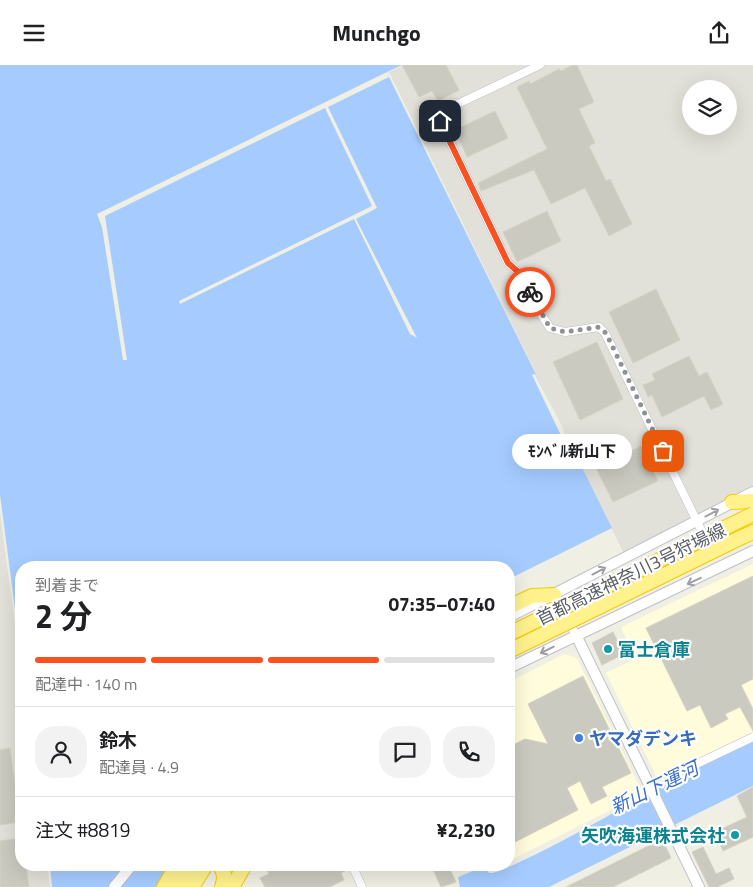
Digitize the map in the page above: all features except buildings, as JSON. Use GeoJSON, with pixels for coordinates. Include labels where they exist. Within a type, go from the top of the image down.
{"type":"FeatureCollection","features":[{"type":"Feature","properties":{"kind":"highway"},"geometry":{"type":"LineString","coordinates":[[732,502],[753,501]]}},
{"type":"Feature","properties":{"kind":"highway","name":"首都高速神奈川3号狩場線"},"geometry":{"type":"LineString","coordinates":[[515,631],[753,514]]}},
{"type":"Feature","properties":{"kind":"highway","name":"首都高速神奈川3号狩場線"},"geometry":{"type":"LineString","coordinates":[[515,648],[749,534]]}},
{"type":"Feature","properties":{"kind":"highway"},"geometry":{"type":"LineString","coordinates":[[515,604],[532,596],[554,595]]}},
{"type":"Feature","properties":{"kind":"highway"},"geometry":{"type":"LineString","coordinates":[[164,887],[173,871]]}},
{"type":"Feature","properties":{"kind":"highway"},"geometry":{"type":"LineString","coordinates":[[178,887],[187,871]]}},
{"type":"Feature","properties":{"kind":"highway"},"geometry":{"type":"LineString","coordinates":[[192,887],[202,871]]}},
{"type":"Feature","properties":{"kind":"highway"},"geometry":{"type":"LineString","coordinates":[[224,871],[226,887]]}},
{"type":"Feature","properties":{"kind":"highway"},"geometry":{"type":"LineString","coordinates":[[226,887],[240,871]]}},
{"type":"Feature","properties":{"kind":"street"},"geometry":{"type":"LineString","coordinates":[[540,65],[443,111],[440,121],[508,263],[524,277],[537,308],[550,328],[565,332],[599,327],[606,333],[720,568]]}},
{"type":"Feature","properties":{"kind":"street"},"geometry":{"type":"LineString","coordinates":[[515,614],[753,492]]}},
{"type":"Feature","properties":{"kind":"street"},"geometry":{"type":"LineString","coordinates":[[515,665],[753,551]]}},
{"type":"Feature","properties":{"kind":"street"},"geometry":{"type":"LineString","coordinates":[[554,595],[576,635],[699,887]]}},
{"type":"Feature","properties":{"kind":"street"},"geometry":{"type":"LineString","coordinates":[[684,770],[753,737]]}},
{"type":"Feature","properties":{"kind":"street"},"geometry":{"type":"LineString","coordinates":[[114,887],[127,871]]}},
{"type":"Feature","properties":{"kind":"street"},"geometry":{"type":"LineString","coordinates":[[168,887],[182,871]]}},
{"type":"Feature","properties":{"kind":"street"},"geometry":{"type":"LineString","coordinates":[[355,871],[362,887]]}},
{"type":"Feature","properties":{"kind":"shaded area"},"geometry":{"type":"Polygon","coordinates":[[[404,65],[753,65],[753,492],[626,558],[389,72],[404,65]]]}},
{"type":"Feature","properties":{"kind":"shaded area"},"geometry":{"type":"Polygon","coordinates":[[[0,512],[15,625],[15,871],[48,871],[50,887],[0,887],[0,512]]]}},
{"type":"Feature","properties":{"kind":"shaded area"},"geometry":{"type":"Polygon","coordinates":[[[753,564],[753,733],[658,780],[606,673],[635,659],[621,627],[753,564]]]}},
{"type":"Feature","properties":{"kind":"shaded area"},"geometry":{"type":"Polygon","coordinates":[[[564,654],[577,658],[643,794],[515,858],[515,679],[564,654]]]}},
{"type":"Feature","properties":{"kind":"water"},"geometry":{"type":"Polygon","coordinates":[[[0,65],[402,65],[387,72],[389,77],[612,528],[515,576],[515,561],[15,561],[15,609],[0,495],[0,65]]]}},
{"type":"Feature","properties":{"kind":"water"},"geometry":{"type":"Polygon","coordinates":[[[753,740],[753,786],[549,887],[460,887],[458,877],[473,871],[488,871],[489,873],[515,871],[515,864],[557,844],[628,804],[753,740]]]}},
{"type":"Feature","properties":{"kind":"water"},"geometry":{"type":"Polygon","coordinates":[[[51,871],[188,871],[190,887],[52,887],[51,871]]]}},
{"type":"Feature","properties":{"kind":"pier"},"geometry":{"type":"Polygon","coordinates":[[[387,72],[389,77],[328,107],[377,208],[356,219],[417,338],[410,334],[354,219],[180,304],[179,301],[372,206],[325,108],[105,216],[127,360],[123,360],[102,227],[97,214],[387,72]]]}},
{"type":"Feature","properties":{"kind":"pier"},"geometry":{"type":"Polygon","coordinates":[[[535,374],[562,426],[571,449],[568,450],[532,375],[535,374]]]}},
{"type":"Feature","properties":{"kind":"way so far"},"geometry":{"type":"LineString","coordinates":[[530,292],[537,308],[550,328],[557,331],[572,332],[599,327],[606,333],[663,451]]}},
{"type":"Feature","properties":{"kind":"place","name":"ﾓﾝﾍﾞﾙ新山下"},"geometry":{"type":"Point","coordinates":[663,451]}},
{"type":"Feature","properties":{"kind":"place","name":"富士倉庫"},"geometry":{"type":"Point","coordinates":[608,649]}},
{"type":"Feature","properties":{"kind":"place","name":"ヤマダデンキ"},"geometry":{"type":"Point","coordinates":[579,738]}},
{"type":"Feature","properties":{"kind":"place","name":"矢吹海運株式会社"},"geometry":{"type":"Point","coordinates":[735,835]}},
{"type":"Feature","properties":{"kind":"route"},"geometry":{"type":"LineString","coordinates":[[440,121],[508,263],[524,277],[530,292]]}},
{"type":"Feature","properties":{"kind":"water label","name":"新山下運河"},"geometry":{"type":"Point","coordinates":[654,787]}}]}
